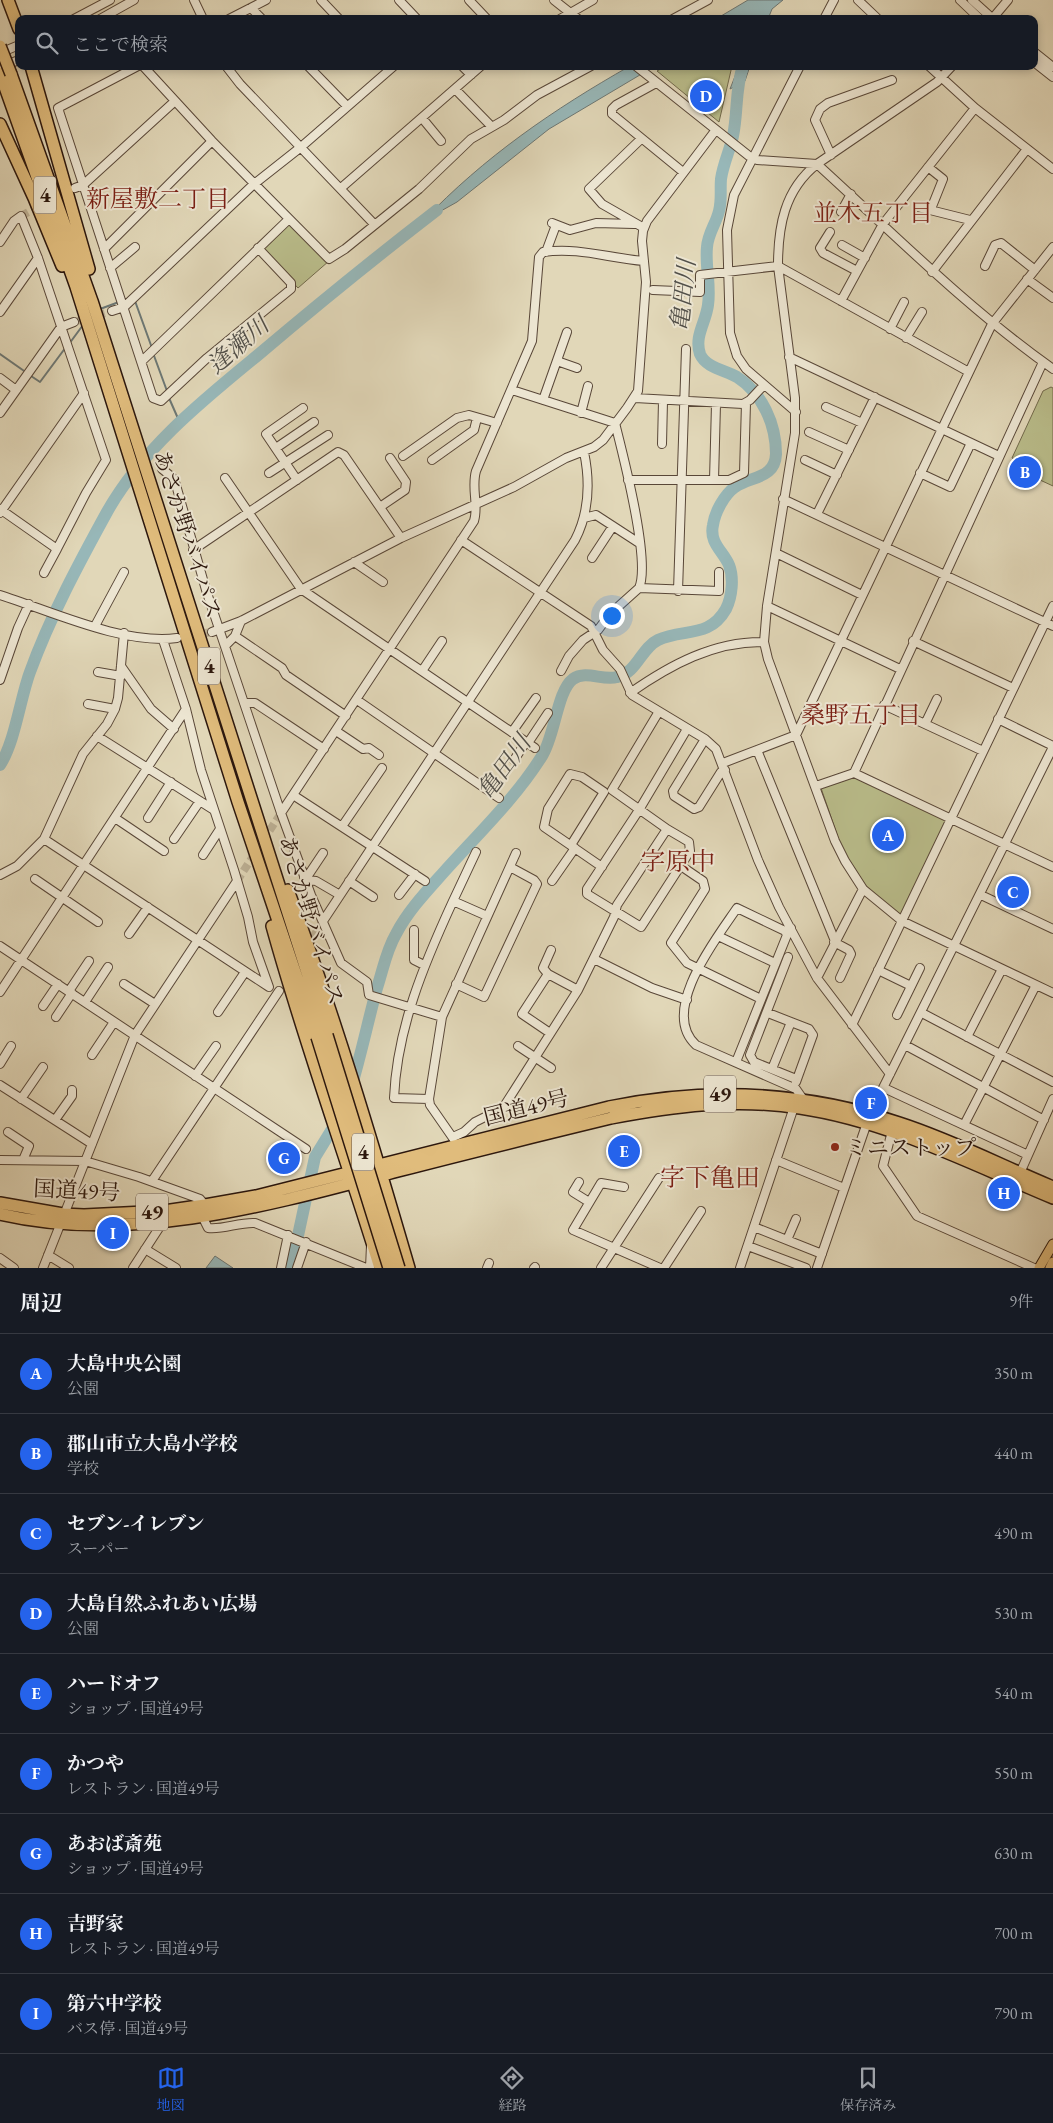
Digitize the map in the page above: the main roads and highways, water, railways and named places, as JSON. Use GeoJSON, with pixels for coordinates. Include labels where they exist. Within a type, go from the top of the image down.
{"type":"FeatureCollection","features":[{"type":"Feature","properties":{"kind":"highway"},"geometry":{"type":"LineString","coordinates":[[8,0],[15,18]]}},
{"type":"Feature","properties":{"kind":"highway","name":"あさか野バイパス"},"geometry":{"type":"LineString","coordinates":[[0,46],[3,73],[143,494],[238,802],[322,1036],[399,1268]]}},
{"type":"Feature","properties":{"kind":"highway"},"geometry":{"type":"LineString","coordinates":[[32,70],[91,277],[92,300]]}},
{"type":"Feature","properties":{"kind":"highway","name":"あさか野バイパス"},"geometry":{"type":"LineString","coordinates":[[3,73],[92,300],[268,848],[389,1268]]}},
{"type":"Feature","properties":{"kind":"highway"},"geometry":{"type":"LineString","coordinates":[[0,124],[34,198],[72,291],[84,313]]}},
{"type":"Feature","properties":{"kind":"highway"},"geometry":{"type":"LineString","coordinates":[[238,802],[288,986],[380,1268]]}},
{"type":"Feature","properties":{"kind":"highway"},"geometry":{"type":"LineString","coordinates":[[268,848],[281,872],[307,942],[381,1170],[409,1268]]}},
{"type":"Feature","properties":{"kind":"highway","name":"国道49号"},"geometry":{"type":"LineString","coordinates":[[381,1170],[455,1142],[637,1102],[715,1094],[803,1099],[868,1119],[920,1131],[1053,1187]]}},
{"type":"Feature","properties":{"kind":"highway","name":"国道49号"},"geometry":{"type":"LineString","coordinates":[[0,1214],[61,1219],[159,1222],[203,1210],[319,1186],[381,1170],[656,1109],[717,1104],[794,1108],[868,1119],[892,1131],[1053,1198]]}},
{"type":"Feature","properties":{"kind":"highway","name":"国道49号"},"geometry":{"type":"LineString","coordinates":[[0,1203],[61,1219],[203,1210]]}},
{"type":"Feature","properties":{"kind":"main road"},"geometry":{"type":"LineString","coordinates":[[1039,1268],[1053,1244]]}},
{"type":"Feature","properties":{"kind":"main road"},"geometry":{"type":"LineString","coordinates":[[1050,1268],[1053,1262]]}},
{"type":"Feature","properties":{"kind":"water"},"geometry":{"type":"Polygon","coordinates":[[[748,0],[783,0],[772,9],[770,15],[723,15],[748,0]]]}},
{"type":"Feature","properties":{"kind":"water"},"geometry":{"type":"Polygon","coordinates":[[[623,70],[648,70],[549,129],[457,202],[423,221],[495,155],[547,117],[623,70]]]}},
{"type":"Feature","properties":{"kind":"water"},"geometry":{"type":"Polygon","coordinates":[[[737,70],[749,70],[745,81],[730,89],[737,70]]]}},
{"type":"Feature","properties":{"kind":"water"},"geometry":{"type":"Polygon","coordinates":[[[215,1256],[233,1268],[206,1268],[215,1256]]]}},
{"type":"Feature","properties":{"kind":"waterway","name":"亀田川"},"geometry":{"type":"LineString","coordinates":[[351,1088],[377,988],[387,954],[396,934],[418,902],[495,816],[531,772],[546,747],[563,693],[568,685],[573,679],[583,675],[606,678],[624,675],[652,644],[667,636],[704,629],[712,625],[728,604],[732,587],[731,576],[729,565],[713,537],[712,531],[716,515],[731,490],[741,483],[767,473],[775,462],[776,454],[770,421],[760,400],[737,377],[707,363],[700,354],[698,341],[709,298],[708,242],[720,207],[721,179],[733,136],[742,70]]}},
{"type":"Feature","properties":{"kind":"waterway","name":"逢瀬川"},"geometry":{"type":"LineString","coordinates":[[0,765],[10,745],[26,683],[56,611],[107,512],[138,467],[156,446],[195,408],[347,281],[437,210]]}},
{"type":"Feature","properties":{"kind":"waterway"},"geometry":{"type":"LineString","coordinates":[[135,301],[152,348]]}},
{"type":"Feature","properties":{"kind":"waterway"},"geometry":{"type":"LineString","coordinates":[[100,309],[119,302]]}},
{"type":"Feature","properties":{"kind":"waterway"},"geometry":{"type":"LineString","coordinates":[[69,344],[83,325]]}},
{"type":"Feature","properties":{"kind":"waterway"},"geometry":{"type":"LineString","coordinates":[[31,376],[40,382],[66,347]]}},
{"type":"Feature","properties":{"kind":"waterway"},"geometry":{"type":"LineString","coordinates":[[153,353],[167,391]]}},
{"type":"Feature","properties":{"kind":"waterway"},"geometry":{"type":"LineString","coordinates":[[0,354],[27,373]]}},
{"type":"Feature","properties":{"kind":"waterway"},"geometry":{"type":"LineString","coordinates":[[169,398],[180,423]]}},
{"type":"Feature","properties":{"kind":"waterway","name":"亀田川"},"geometry":{"type":"LineString","coordinates":[[291,1268],[315,1157],[339,1118]]}},
{"type":"Feature","properties":{"kind":"tunnel"},"geometry":{"type":"LineString","coordinates":[[21,216],[41,205]]}},
{"type":"Feature","properties":{"kind":"tunnel"},"geometry":{"type":"LineString","coordinates":[[74,322],[112,311]]}},
{"type":"Feature","properties":{"kind":"tunnel"},"geometry":{"type":"LineString","coordinates":[[182,637],[212,632]]}},
{"type":"Feature","properties":{"kind":"tunnel"},"geometry":{"type":"LineString","coordinates":[[237,881],[281,813]]}},
{"type":"Feature","properties":{"kind":"tunnel"},"geometry":{"type":"LineString","coordinates":[[307,947],[323,921]]}},
{"type":"Feature","properties":{"kind":"place","name":"大島自然ふれあい広場"},"geometry":{"type":"Point","coordinates":[706,96]}},
{"type":"Feature","properties":{"kind":"place","name":"郡山市立大島小学校"},"geometry":{"type":"Point","coordinates":[1025,472]}},
{"type":"Feature","properties":{"kind":"place","name":"大島中央公園"},"geometry":{"type":"Point","coordinates":[888,835]}},
{"type":"Feature","properties":{"kind":"place","name":"セブン-イレブン"},"geometry":{"type":"Point","coordinates":[1013,892]}},
{"type":"Feature","properties":{"kind":"place","name":"かつや"},"geometry":{"type":"Point","coordinates":[871,1103]}},
{"type":"Feature","properties":{"kind":"place","name":"ミニストップ"},"geometry":{"type":"Point","coordinates":[835,1147]}},
{"type":"Feature","properties":{"kind":"place","name":"ハードオフ"},"geometry":{"type":"Point","coordinates":[624,1151]}},
{"type":"Feature","properties":{"kind":"place","name":"あおば斎苑"},"geometry":{"type":"Point","coordinates":[284,1158]}},
{"type":"Feature","properties":{"kind":"place","name":"吉野家"},"geometry":{"type":"Point","coordinates":[1004,1193]}},
{"type":"Feature","properties":{"kind":"place","name":"第六中学校"},"geometry":{"type":"Point","coordinates":[113,1233]}},
{"type":"Feature","properties":{"kind":"district","name":"新屋敷二丁目"},"geometry":{"type":"Point","coordinates":[158,199]}},
{"type":"Feature","properties":{"kind":"district","name":"並木五丁目"},"geometry":{"type":"Point","coordinates":[873,213]}},
{"type":"Feature","properties":{"kind":"district","name":"桑野五丁目"},"geometry":{"type":"Point","coordinates":[861,715]}},
{"type":"Feature","properties":{"kind":"district","name":"字原中"},"geometry":{"type":"Point","coordinates":[678,861]}},
{"type":"Feature","properties":{"kind":"district","name":"字下亀田"},"geometry":{"type":"Point","coordinates":[710,1177]}}]}
